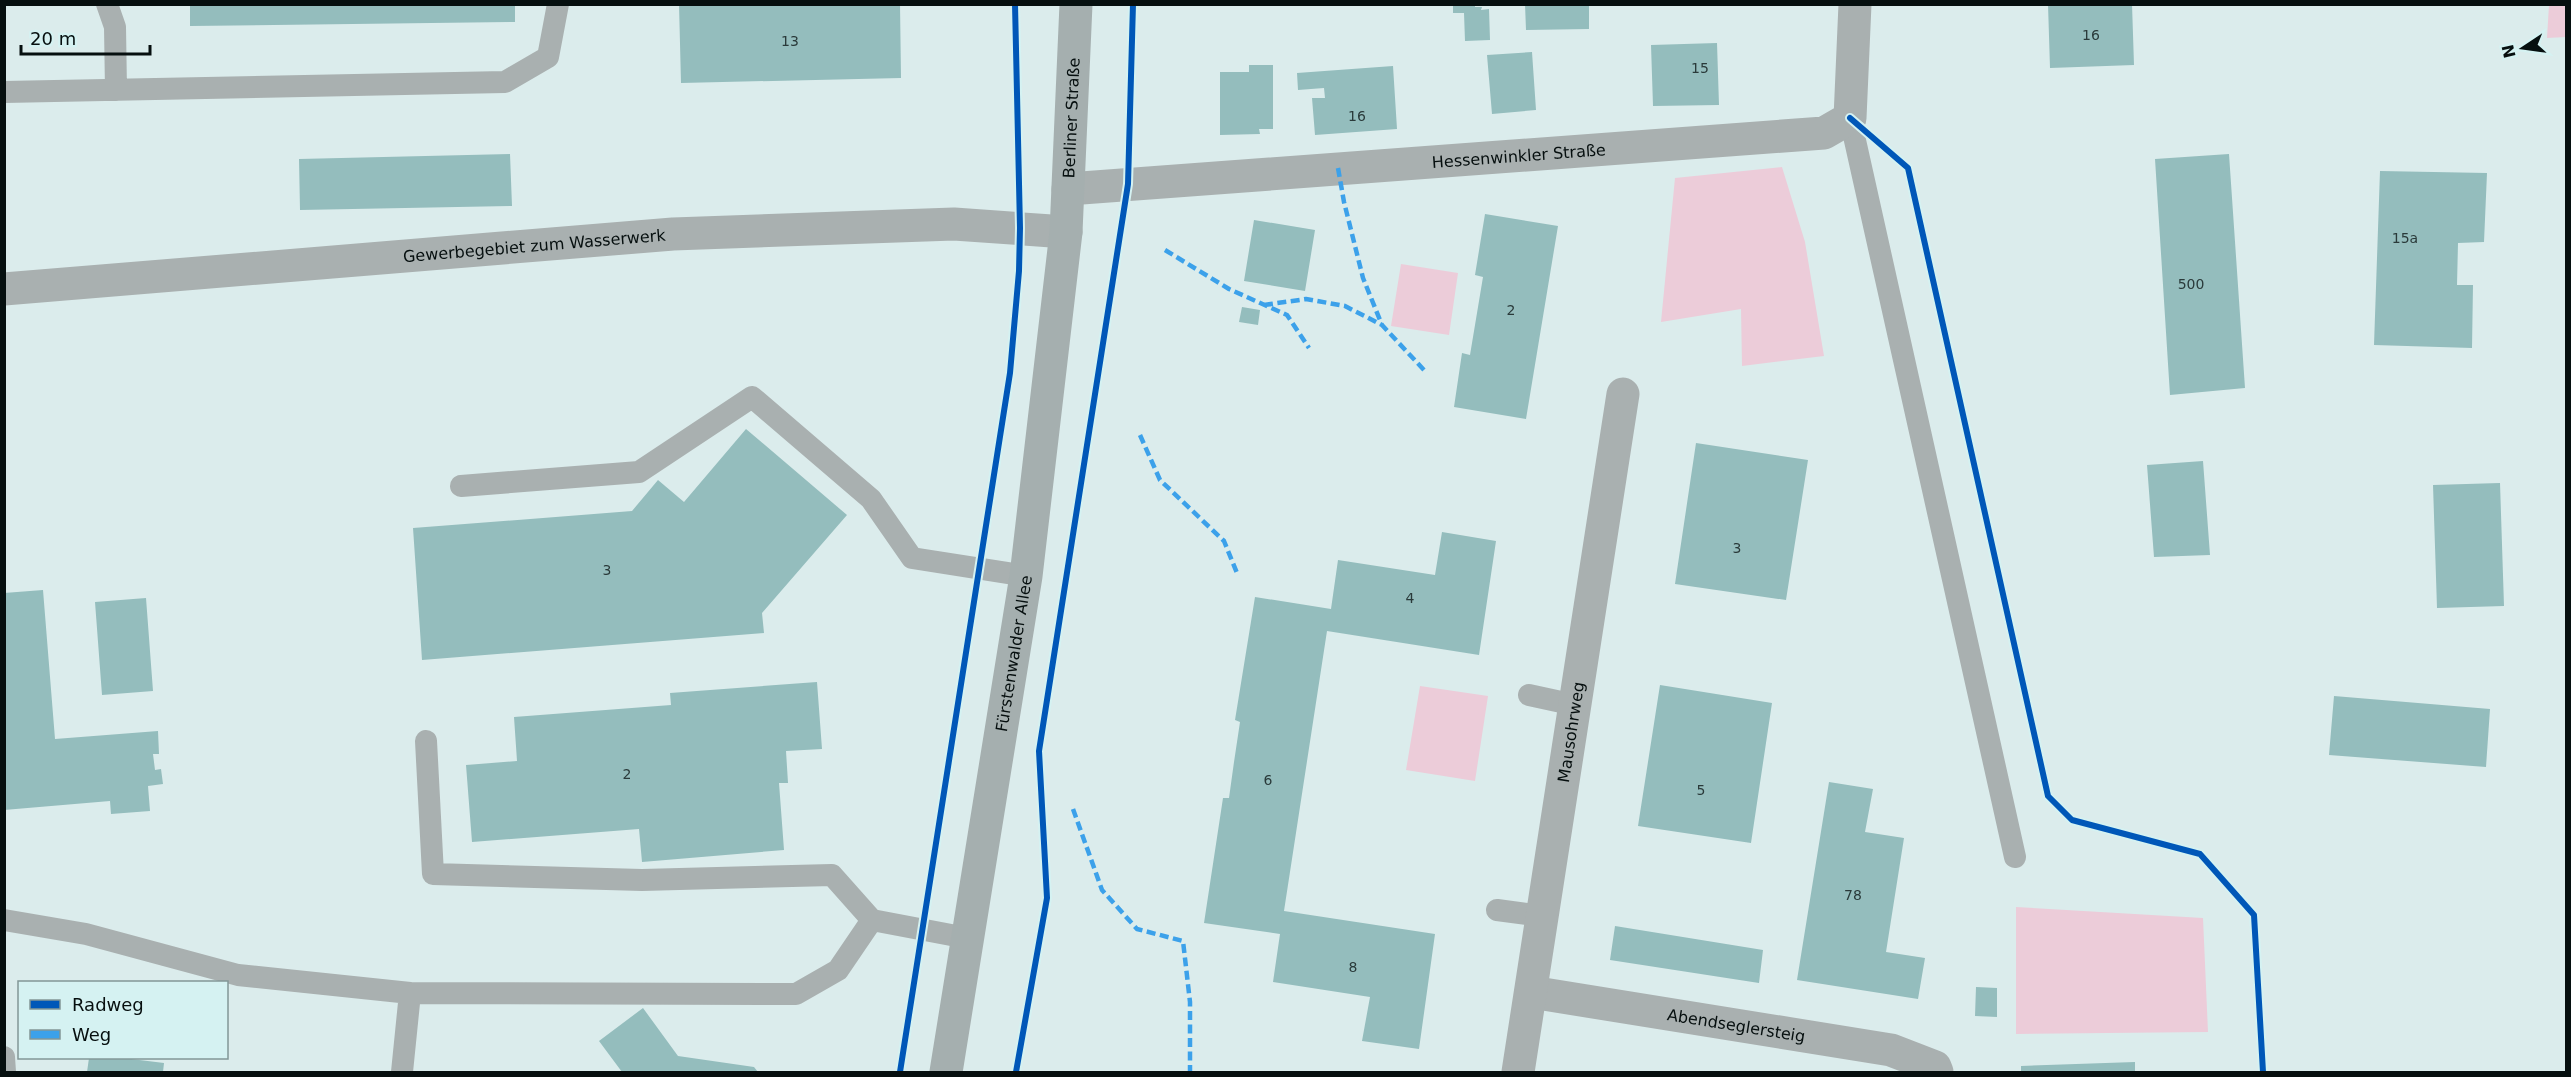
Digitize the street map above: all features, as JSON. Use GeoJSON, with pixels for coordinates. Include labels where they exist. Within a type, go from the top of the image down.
{"type":"FeatureCollection","features":[{"type":"Feature","properties":{"kind":"main road","name":"Berliner Straße"},"geometry":{"type":"LineString","coordinates":[[1066,232],[1076,4]]}},
{"type":"Feature","properties":{"kind":"main road","name":"Fürstenwalder Allee"},"geometry":{"type":"LineString","coordinates":[[946,1072],[1026,576],[1066,232]]}},
{"type":"Feature","properties":{"kind":"street"},"geometry":{"type":"LineString","coordinates":[[1851,118],[1855,4]]}},
{"type":"Feature","properties":{"kind":"street","name":"Hessenwinkler Straße"},"geometry":{"type":"LineString","coordinates":[[1068,189],[1824,133],[1851,118]]}},
{"type":"Feature","properties":{"kind":"street","name":"Gewerbegebiet zum Wasserwerk"},"geometry":{"type":"LineString","coordinates":[[4,289],[673,234],[954,224],[1066,232]]}},
{"type":"Feature","properties":{"kind":"street","name":"Mausohrweg"},"geometry":{"type":"LineString","coordinates":[[1518,1072],[1623,394]]}},
{"type":"Feature","properties":{"kind":"street","name":"Abendseglersteig"},"geometry":{"type":"LineString","coordinates":[[1531,992],[1891,1050],[1935,1067],[1937,1072]]}},
{"type":"Feature","properties":{"kind":"lane"},"geometry":{"type":"LineString","coordinates":[[107,4],[115,27],[116,90]]}},
{"type":"Feature","properties":{"kind":"lane"},"geometry":{"type":"LineString","coordinates":[[4,92],[505,82],[548,57],[558,4]]}},
{"type":"Feature","properties":{"kind":"lane"},"geometry":{"type":"LineString","coordinates":[[1851,118],[2015,857]]}},
{"type":"Feature","properties":{"kind":"lane"},"geometry":{"type":"LineString","coordinates":[[461,486],[639,472],[752,397],[871,499],[912,558],[1026,576]]}},
{"type":"Feature","properties":{"kind":"lane"},"geometry":{"type":"LineString","coordinates":[[1529,695],[1575,705]]}},
{"type":"Feature","properties":{"kind":"lane"},"geometry":{"type":"LineString","coordinates":[[426,741],[433,874],[642,880],[832,875],[872,920],[967,938]]}},
{"type":"Feature","properties":{"kind":"lane"},"geometry":{"type":"LineString","coordinates":[[1497,910],[1542,916]]}},
{"type":"Feature","properties":{"kind":"lane"},"geometry":{"type":"LineString","coordinates":[[4,920],[86,934],[238,975],[410,993],[796,994],[838,970],[872,920]]}},
{"type":"Feature","properties":{"kind":"lane"},"geometry":{"type":"LineString","coordinates":[[402,1072],[410,993]]}},
{"type":"Feature","properties":{"kind":"lane"},"geometry":{"type":"LineString","coordinates":[[4,1057],[5,1072]]}},
{"type":"Feature","properties":{"kind":"shaded area"},"geometry":{"type":"Polygon","coordinates":[[[2549,5],[2566,5],[2566,37],[2547,38],[2549,5]]]}},
{"type":"Feature","properties":{"kind":"shaded area"},"geometry":{"type":"Polygon","coordinates":[[[1782,167],[1805,242],[1824,356],[1742,366],[1741,309],[1661,322],[1675,178],[1782,167]]]}},
{"type":"Feature","properties":{"kind":"shaded area"},"geometry":{"type":"Polygon","coordinates":[[[1401,264],[1458,273],[1449,335],[1391,326],[1401,264]]]}},
{"type":"Feature","properties":{"kind":"shaded area"},"geometry":{"type":"Polygon","coordinates":[[[1420,686],[1488,696],[1475,781],[1406,770],[1420,686]]]}},
{"type":"Feature","properties":{"kind":"shaded area"},"geometry":{"type":"Polygon","coordinates":[[[2016,907],[2203,918],[2208,1032],[2016,1034],[2016,907]]]}},
{"type":"Feature","properties":{"kind":"building"},"geometry":{"type":"Polygon","coordinates":[[[190,4],[515,4],[515,22],[190,26],[190,4]]]}},
{"type":"Feature","properties":{"kind":"building"},"geometry":{"type":"Polygon","coordinates":[[[679,4],[900,4],[901,78],[681,83],[679,4]]]}},
{"type":"Feature","properties":{"kind":"building"},"geometry":{"type":"Polygon","coordinates":[[[1453,4],[1475,4],[1475,7],[1482,7],[1481,10],[1489,9],[1490,40],[1465,41],[1464,13],[1453,13],[1453,4]]]}},
{"type":"Feature","properties":{"kind":"building"},"geometry":{"type":"Polygon","coordinates":[[[1525,4],[1589,4],[1589,29],[1526,30],[1525,4]]]}},
{"type":"Feature","properties":{"kind":"building"},"geometry":{"type":"Polygon","coordinates":[[[2048,4],[2132,4],[2134,65],[2050,68],[2048,4]]]}},
{"type":"Feature","properties":{"kind":"building"},"geometry":{"type":"Polygon","coordinates":[[[1717,43],[1719,105],[1653,106],[1651,45],[1717,43]]]}},
{"type":"Feature","properties":{"kind":"building"},"geometry":{"type":"Polygon","coordinates":[[[1532,52],[1536,110],[1492,114],[1487,55],[1532,52]]]}},
{"type":"Feature","properties":{"kind":"building"},"geometry":{"type":"Polygon","coordinates":[[[1249,65],[1273,65],[1273,129],[1259,129],[1260,134],[1220,135],[1220,72],[1249,72],[1249,65]]]}},
{"type":"Feature","properties":{"kind":"building"},"geometry":{"type":"Polygon","coordinates":[[[1393,66],[1397,129],[1315,135],[1312,98],[1325,98],[1324,88],[1298,90],[1297,73],[1393,66]]]}},
{"type":"Feature","properties":{"kind":"building"},"geometry":{"type":"Polygon","coordinates":[[[510,154],[512,206],[300,210],[299,159],[510,154]]]}},
{"type":"Feature","properties":{"kind":"building"},"geometry":{"type":"Polygon","coordinates":[[[2229,154],[2245,388],[2170,395],[2155,159],[2229,154]]]}},
{"type":"Feature","properties":{"kind":"building"},"geometry":{"type":"Polygon","coordinates":[[[2380,171],[2487,173],[2484,242],[2458,243],[2457,285],[2473,285],[2472,348],[2374,345],[2380,171]]]}},
{"type":"Feature","properties":{"kind":"building"},"geometry":{"type":"Polygon","coordinates":[[[1485,214],[1558,226],[1526,419],[1454,407],[1462,353],[1470,355],[1483,277],[1475,275],[1485,214]]]}},
{"type":"Feature","properties":{"kind":"building"},"geometry":{"type":"Polygon","coordinates":[[[1254,220],[1315,230],[1305,291],[1244,281],[1254,220]]]}},
{"type":"Feature","properties":{"kind":"building"},"geometry":{"type":"Polygon","coordinates":[[[1242,307],[1260,310],[1258,325],[1239,322],[1242,307]]]}},
{"type":"Feature","properties":{"kind":"building"},"geometry":{"type":"Polygon","coordinates":[[[746,429],[847,515],[762,613],[764,633],[422,660],[413,528],[632,511],[658,480],[684,502],[746,429]]]}},
{"type":"Feature","properties":{"kind":"building"},"geometry":{"type":"Polygon","coordinates":[[[1696,443],[1808,460],[1786,600],[1675,584],[1696,443]]]}},
{"type":"Feature","properties":{"kind":"building"},"geometry":{"type":"Polygon","coordinates":[[[2203,461],[2210,555],[2154,557],[2147,465],[2203,461]]]}},
{"type":"Feature","properties":{"kind":"building"},"geometry":{"type":"Polygon","coordinates":[[[2500,483],[2504,606],[2437,608],[2433,485],[2500,483]]]}},
{"type":"Feature","properties":{"kind":"building"},"geometry":{"type":"Polygon","coordinates":[[[1442,532],[1496,541],[1479,655],[1327,631],[1284,911],[1435,934],[1419,1049],[1362,1041],[1370,997],[1273,982],[1280,934],[1204,923],[1223,798],[1229,798],[1240,722],[1235,720],[1255,597],[1331,609],[1338,560],[1435,575],[1442,532]]]}},
{"type":"Feature","properties":{"kind":"building"},"geometry":{"type":"Polygon","coordinates":[[[43,590],[55,739],[158,731],[159,754],[153,754],[155,770],[161,769],[163,784],[148,786],[150,811],[111,814],[110,801],[4,810],[4,593],[43,590]]]}},
{"type":"Feature","properties":{"kind":"building"},"geometry":{"type":"Polygon","coordinates":[[[146,598],[153,691],[102,695],[95,602],[146,598]]]}},
{"type":"Feature","properties":{"kind":"building"},"geometry":{"type":"Polygon","coordinates":[[[817,682],[822,749],[786,751],[788,783],[779,783],[784,850],[642,862],[639,829],[472,842],[466,765],[517,761],[514,717],[671,705],[670,693],[817,682]]]}},
{"type":"Feature","properties":{"kind":"building"},"geometry":{"type":"Polygon","coordinates":[[[1660,685],[1772,703],[1751,843],[1638,826],[1660,685]]]}},
{"type":"Feature","properties":{"kind":"building"},"geometry":{"type":"Polygon","coordinates":[[[2334,696],[2490,709],[2486,767],[2329,755],[2334,696]]]}},
{"type":"Feature","properties":{"kind":"building"},"geometry":{"type":"Polygon","coordinates":[[[1829,782],[1873,789],[1865,832],[1904,838],[1886,952],[1925,958],[1918,999],[1797,980],[1829,782]]]}},
{"type":"Feature","properties":{"kind":"building"},"geometry":{"type":"Polygon","coordinates":[[[1615,926],[1763,950],[1759,983],[1610,960],[1615,926]]]}},
{"type":"Feature","properties":{"kind":"building"},"geometry":{"type":"Polygon","coordinates":[[[1976,987],[1997,988],[1997,1017],[1975,1016],[1976,987]]]}},
{"type":"Feature","properties":{"kind":"building"},"geometry":{"type":"Polygon","coordinates":[[[643,1008],[678,1056],[754,1067],[758,1072],[622,1072],[599,1041],[643,1008]]]}},
{"type":"Feature","properties":{"kind":"building"},"geometry":{"type":"Polygon","coordinates":[[[89,1059],[131,1059],[164,1063],[163,1072],[87,1072],[89,1059]]]}},
{"type":"Feature","properties":{"kind":"building"},"geometry":{"type":"Polygon","coordinates":[[[2135,1062],[2135,1072],[2021,1072],[2021,1066],[2135,1062]]]}},
{"type":"Feature","properties":{"kind":"marked path"},"geometry":{"type":"LineString","coordinates":[[1338,168],[1363,278],[1382,325],[1424,370]]}},
{"type":"Feature","properties":{"kind":"marked path"},"geometry":{"type":"LineString","coordinates":[[1165,250],[1229,289],[1287,315],[1309,348]]}},
{"type":"Feature","properties":{"kind":"marked path"},"geometry":{"type":"LineString","coordinates":[[1264,305],[1306,299],[1345,306],[1382,325]]}},
{"type":"Feature","properties":{"kind":"marked path"},"geometry":{"type":"LineString","coordinates":[[1140,435],[1160,480],[1224,541],[1237,573]]}},
{"type":"Feature","properties":{"kind":"marked path"},"geometry":{"type":"LineString","coordinates":[[1073,809],[1102,890],[1137,929],[1183,941],[1190,1002],[1190,1072]]}},
{"type":"Feature","properties":{"kind":"cycle path"},"geometry":{"type":"LineString","coordinates":[[900,1072],[1010,373],[1019,271],[1020,228],[1015,4]]}},
{"type":"Feature","properties":{"kind":"cycle path"},"geometry":{"type":"LineString","coordinates":[[1016,1072],[1047,898],[1039,751],[1128,184],[1133,4]]}},
{"type":"Feature","properties":{"kind":"cycle path"},"geometry":{"type":"LineString","coordinates":[[1850,118],[1908,168],[2048,796],[2072,820],[2200,854],[2254,915],[2263,1072]]}}]}
